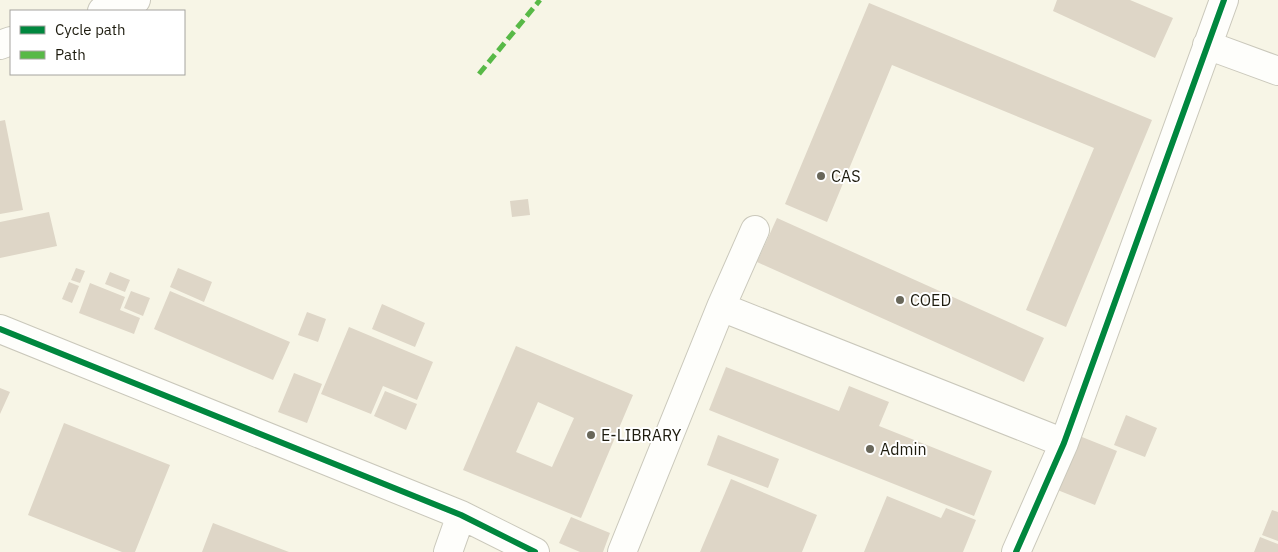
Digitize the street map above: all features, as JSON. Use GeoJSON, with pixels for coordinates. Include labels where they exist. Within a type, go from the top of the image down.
{"type":"FeatureCollection","features":[{"type":"Feature","properties":{"kind":"street"},"geometry":{"type":"LineString","coordinates":[[105,10],[136,0]]}},
{"type":"Feature","properties":{"kind":"street"},"geometry":{"type":"LineString","coordinates":[[1016,552],[1064,443],[1224,0]]}},
{"type":"Feature","properties":{"kind":"street"},"geometry":{"type":"LineString","coordinates":[[1208,45],[1278,71]]}},
{"type":"Feature","properties":{"kind":"street"},"geometry":{"type":"LineString","coordinates":[[622,552],[721,307],[755,230]]}},
{"type":"Feature","properties":{"kind":"street"},"geometry":{"type":"LineString","coordinates":[[721,307],[1064,443]]}},
{"type":"Feature","properties":{"kind":"street"},"geometry":{"type":"LineString","coordinates":[[0,329],[461,515],[535,552]]}},
{"type":"Feature","properties":{"kind":"street"},"geometry":{"type":"LineString","coordinates":[[448,552],[461,515]]}},
{"type":"Feature","properties":{"kind":"building"},"geometry":{"type":"Polygon","coordinates":[[[1057,0],[1130,0],[1173,18],[1155,58],[1053,11],[1057,0]]]}},
{"type":"Feature","properties":{"kind":"building","name":"CAS"},"geometry":{"type":"Polygon","coordinates":[[[869,3],[1152,120],[1066,327],[1026,310],[1094,148],[892,65],[827,222],[785,204],[869,3]]]}},
{"type":"Feature","properties":{"kind":"building"},"geometry":{"type":"Polygon","coordinates":[[[5,120],[23,210],[0,214],[0,121],[5,120]]]}},
{"type":"Feature","properties":{"kind":"building"},"geometry":{"type":"Polygon","coordinates":[[[528,199],[530,215],[512,217],[510,201],[528,199]]]}},
{"type":"Feature","properties":{"kind":"building"},"geometry":{"type":"Polygon","coordinates":[[[49,212],[57,246],[0,258],[0,222],[49,212]]]}},
{"type":"Feature","properties":{"kind":"building","name":"COED"},"geometry":{"type":"Polygon","coordinates":[[[777,218],[1044,338],[1024,382],[757,262],[777,218]]]}},
{"type":"Feature","properties":{"kind":"building"},"geometry":{"type":"Polygon","coordinates":[[[76,268],[85,271],[80,283],[71,280],[76,268]]]}},
{"type":"Feature","properties":{"kind":"building"},"geometry":{"type":"Polygon","coordinates":[[[178,268],[212,282],[204,302],[170,287],[178,268]]]}},
{"type":"Feature","properties":{"kind":"building"},"geometry":{"type":"Polygon","coordinates":[[[110,272],[130,280],[125,292],[105,284],[110,272]]]}},
{"type":"Feature","properties":{"kind":"building"},"geometry":{"type":"Polygon","coordinates":[[[69,282],[79,286],[72,303],[62,299],[69,282]]]}},
{"type":"Feature","properties":{"kind":"building"},"geometry":{"type":"Polygon","coordinates":[[[90,283],[125,297],[120,310],[140,318],[134,334],[79,313],[90,283]]]}},
{"type":"Feature","properties":{"kind":"building"},"geometry":{"type":"Polygon","coordinates":[[[131,291],[150,298],[143,316],[124,308],[131,291]]]}},
{"type":"Feature","properties":{"kind":"building"},"geometry":{"type":"Polygon","coordinates":[[[170,291],[290,342],[273,380],[154,329],[170,291]]]}},
{"type":"Feature","properties":{"kind":"building"},"geometry":{"type":"Polygon","coordinates":[[[382,304],[425,323],[415,347],[372,329],[382,304]]]}},
{"type":"Feature","properties":{"kind":"building"},"geometry":{"type":"Polygon","coordinates":[[[307,312],[326,319],[318,342],[298,335],[307,312]]]}},
{"type":"Feature","properties":{"kind":"building"},"geometry":{"type":"Polygon","coordinates":[[[349,327],[433,362],[417,400],[383,386],[371,414],[321,394],[349,327]]]}},
{"type":"Feature","properties":{"kind":"building","name":"E-LIBRARY"},"geometry":{"type":"Polygon","coordinates":[[[516,346],[633,395],[581,518],[463,470],[516,346]],[[538,402],[516,452],[552,467],[574,418],[538,402]]]}},
{"type":"Feature","properties":{"kind":"building","name":"Admin"},"geometry":{"type":"Polygon","coordinates":[[[726,367],[839,411],[849,386],[889,402],[879,426],[992,471],[974,516],[709,410],[726,367]]]}},
{"type":"Feature","properties":{"kind":"building"},"geometry":{"type":"Polygon","coordinates":[[[294,373],[322,384],[307,423],[278,412],[294,373]]]}},
{"type":"Feature","properties":{"kind":"building"},"geometry":{"type":"Polygon","coordinates":[[[0,388],[10,392],[0,414],[0,388]]]}},
{"type":"Feature","properties":{"kind":"building"},"geometry":{"type":"Polygon","coordinates":[[[385,391],[417,404],[406,430],[374,416],[385,391]]]}},
{"type":"Feature","properties":{"kind":"building"},"geometry":{"type":"Polygon","coordinates":[[[1126,415],[1157,428],[1145,457],[1114,445],[1126,415]]]}},
{"type":"Feature","properties":{"kind":"building"},"geometry":{"type":"Polygon","coordinates":[[[64,423],[170,465],[135,552],[122,552],[28,515],[64,423]]]}},
{"type":"Feature","properties":{"kind":"building"},"geometry":{"type":"Polygon","coordinates":[[[718,435],[779,459],[768,488],[707,465],[718,435]]]}},
{"type":"Feature","properties":{"kind":"building"},"geometry":{"type":"Polygon","coordinates":[[[1077,435],[1117,451],[1095,505],[1055,489],[1077,435]]]}},
{"type":"Feature","properties":{"kind":"building"},"geometry":{"type":"Polygon","coordinates":[[[731,479],[817,515],[802,552],[700,552],[731,479]]]}},
{"type":"Feature","properties":{"kind":"building"},"geometry":{"type":"Polygon","coordinates":[[[887,496],[941,518],[946,508],[976,520],[963,552],[864,552],[887,496]]]}},
{"type":"Feature","properties":{"kind":"building"},"geometry":{"type":"Polygon","coordinates":[[[1272,510],[1278,512],[1278,541],[1262,535],[1272,510]]]}},
{"type":"Feature","properties":{"kind":"building"},"geometry":{"type":"Polygon","coordinates":[[[571,517],[610,533],[603,552],[580,552],[559,543],[571,517]]]}},
{"type":"Feature","properties":{"kind":"building"},"geometry":{"type":"Polygon","coordinates":[[[213,523],[289,552],[202,552],[213,523]]]}},
{"type":"Feature","properties":{"kind":"building"},"geometry":{"type":"Polygon","coordinates":[[[1260,537],[1278,544],[1278,552],[1254,552],[1260,537]]]}},
{"type":"Feature","properties":{"kind":"marked path"},"geometry":{"type":"LineString","coordinates":[[479,74],[540,0]]}},
{"type":"Feature","properties":{"kind":"cycle path"},"geometry":{"type":"LineString","coordinates":[[1016,552],[1064,443],[1224,0]]}},
{"type":"Feature","properties":{"kind":"cycle path"},"geometry":{"type":"LineString","coordinates":[[0,329],[461,515],[535,552]]}},
{"type":"Feature","properties":{"kind":"place","name":"CAS"},"geometry":{"type":"Point","coordinates":[821,176]}},
{"type":"Feature","properties":{"kind":"place","name":"COED"},"geometry":{"type":"Point","coordinates":[900,300]}},
{"type":"Feature","properties":{"kind":"place","name":"E-LIBRARY"},"geometry":{"type":"Point","coordinates":[591,435]}},
{"type":"Feature","properties":{"kind":"place","name":"Admin"},"geometry":{"type":"Point","coordinates":[870,449]}}]}
